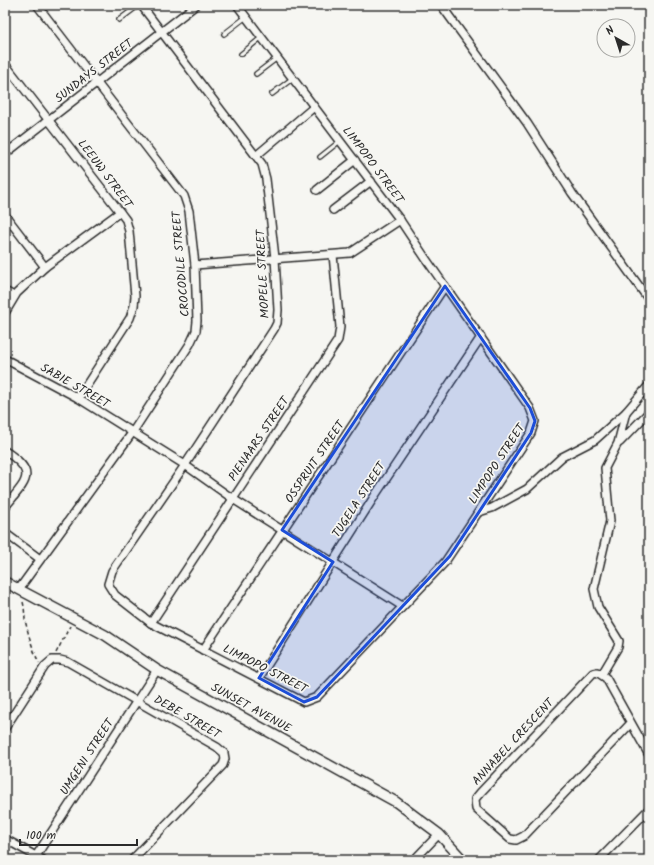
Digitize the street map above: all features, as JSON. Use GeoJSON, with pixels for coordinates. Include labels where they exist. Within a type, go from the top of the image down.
{"type":"FeatureCollection","features":[{"type":"Feature","properties":{"kind":"street","name":"CROCODILE STREET"},"geometry":{"type":"LineString","coordinates":[[19,589],[132,433],[194,337],[197,321],[189,211],[184,196],[37,5]]}},
{"type":"Feature","properties":{"kind":"street","name":"MOPELE STREET"},"geometry":{"type":"LineString","coordinates":[[108,580],[112,571],[185,465],[277,323],[278,310],[275,258],[266,179],[262,164],[163,31],[140,5]]}},
{"type":"Feature","properties":{"kind":"street","name":"SUNDAYS STREET"},"geometry":{"type":"LineString","coordinates":[[5,154],[196,5]]}},
{"type":"Feature","properties":{"kind":"street","name":"LIMPOPO STREET"},"geometry":{"type":"LineString","coordinates":[[108,580],[111,591],[151,623],[259,678],[296,699],[304,702],[311,700],[317,697],[445,562],[531,433],[535,421],[530,408],[400,220],[237,5]]}},
{"type":"Feature","properties":{"kind":"street"},"geometry":{"type":"LineString","coordinates":[[441,5],[527,123],[572,193],[649,300]]}},
{"type":"Feature","properties":{"kind":"street","name":"LEEUW STREET"},"geometry":{"type":"LineString","coordinates":[[5,64],[126,220],[129,231],[135,296],[134,306],[130,318],[78,398]]}},
{"type":"Feature","properties":{"kind":"street"},"geometry":{"type":"LineString","coordinates":[[256,155],[314,107]]}},
{"type":"Feature","properties":{"kind":"street"},"geometry":{"type":"LineString","coordinates":[[317,190],[355,160]]}},
{"type":"Feature","properties":{"kind":"street"},"geometry":{"type":"LineString","coordinates":[[334,210],[371,181]]}},
{"type":"Feature","properties":{"kind":"street"},"geometry":{"type":"LineString","coordinates":[[5,313],[14,296],[45,267],[120,212]]}},
{"type":"Feature","properties":{"kind":"street"},"geometry":{"type":"LineString","coordinates":[[5,215],[45,267]]}},
{"type":"Feature","properties":{"kind":"street"},"geometry":{"type":"LineString","coordinates":[[194,265],[333,255],[356,250],[400,220]]}},
{"type":"Feature","properties":{"kind":"street","name":"PIENAARS STREET"},"geometry":{"type":"LineString","coordinates":[[151,623],[338,340],[340,327],[333,255]]}},
{"type":"Feature","properties":{"kind":"street","name":"OSSPRUIT STREET"},"geometry":{"type":"LineString","coordinates":[[203,650],[445,286]]}},
{"type":"Feature","properties":{"kind":"street"},"geometry":{"type":"LineString","coordinates":[[5,291],[14,296]]}},
{"type":"Feature","properties":{"kind":"street","name":"TUGELA STREET"},"geometry":{"type":"LineString","coordinates":[[259,678],[376,494],[481,337]]}},
{"type":"Feature","properties":{"kind":"street","name":"SABIE STREET"},"geometry":{"type":"LineString","coordinates":[[5,359],[78,398],[185,465],[233,499],[402,606]]}},
{"type":"Feature","properties":{"kind":"street"},"geometry":{"type":"LineString","coordinates":[[479,512],[492,508],[528,489],[562,457],[595,440],[626,412],[649,385]]}},
{"type":"Feature","properties":{"kind":"street"},"geometry":{"type":"LineString","coordinates":[[626,412],[618,443],[605,468],[610,521],[594,585],[598,607],[619,641],[618,646],[602,674],[606,678],[649,755]]}},
{"type":"Feature","properties":{"kind":"street"},"geometry":{"type":"LineString","coordinates":[[618,443],[649,412]]}},
{"type":"Feature","properties":{"kind":"street"},"geometry":{"type":"LineString","coordinates":[[5,451],[20,462],[26,470],[24,481],[5,507]]}},
{"type":"Feature","properties":{"kind":"street"},"geometry":{"type":"LineString","coordinates":[[5,533],[40,559]]}},
{"type":"Feature","properties":{"kind":"street","name":"SUNSET AVENUE"},"geometry":{"type":"LineString","coordinates":[[5,582],[121,644],[157,670],[396,802],[439,834],[463,860]]}},
{"type":"Feature","properties":{"kind":"street"},"geometry":{"type":"LineString","coordinates":[[5,728],[42,670],[52,660]]}},
{"type":"Feature","properties":{"kind":"street","name":"DEBE STREET"},"geometry":{"type":"LineString","coordinates":[[52,660],[68,662],[217,747],[224,754],[225,759],[223,765],[132,860]]}},
{"type":"Feature","properties":{"kind":"street","name":"UMGENI STREET"},"geometry":{"type":"LineString","coordinates":[[36,856],[157,670]]}},
{"type":"Feature","properties":{"kind":"street","name":"ANNABEL CRESCENT"},"geometry":{"type":"LineString","coordinates":[[602,674],[593,673],[480,793],[475,799],[476,809],[510,839],[516,840],[524,836],[631,723]]}},
{"type":"Feature","properties":{"kind":"street"},"geometry":{"type":"LineString","coordinates":[[599,860],[649,809]]}},
{"type":"Feature","properties":{"kind":"street"},"geometry":{"type":"LineString","coordinates":[[414,860],[439,834]]}},
{"type":"Feature","properties":{"kind":"street"},"geometry":{"type":"LineString","coordinates":[[5,839],[43,860]]}},
{"type":"Feature","properties":{"kind":"lane"},"geometry":{"type":"LineString","coordinates":[[119,20],[140,5]]}},
{"type":"Feature","properties":{"kind":"lane"},"geometry":{"type":"LineString","coordinates":[[224,34],[246,17]]}},
{"type":"Feature","properties":{"kind":"lane"},"geometry":{"type":"LineString","coordinates":[[241,54],[262,37]]}},
{"type":"Feature","properties":{"kind":"lane"},"geometry":{"type":"LineString","coordinates":[[256,74],[278,58]]}},
{"type":"Feature","properties":{"kind":"lane"},"geometry":{"type":"LineString","coordinates":[[272,94],[293,78]]}},
{"type":"Feature","properties":{"kind":"lane"},"geometry":{"type":"LineString","coordinates":[[320,157],[341,141]]}},
{"type":"Feature","properties":{"kind":"path"},"geometry":{"type":"LineString","coordinates":[[19,589],[26,611],[25,621],[32,648],[42,670]]}},
{"type":"Feature","properties":{"kind":"path"},"geometry":{"type":"LineString","coordinates":[[52,660],[74,618]]}},
{"type":"Feature","properties":{"kind":"highlighted area"},"geometry":{"type":"Polygon","coordinates":[[[445,286],[530,408],[535,421],[531,433],[450,556],[317,697],[304,702],[259,678],[333,562],[282,530],[445,286]]]}}]}
